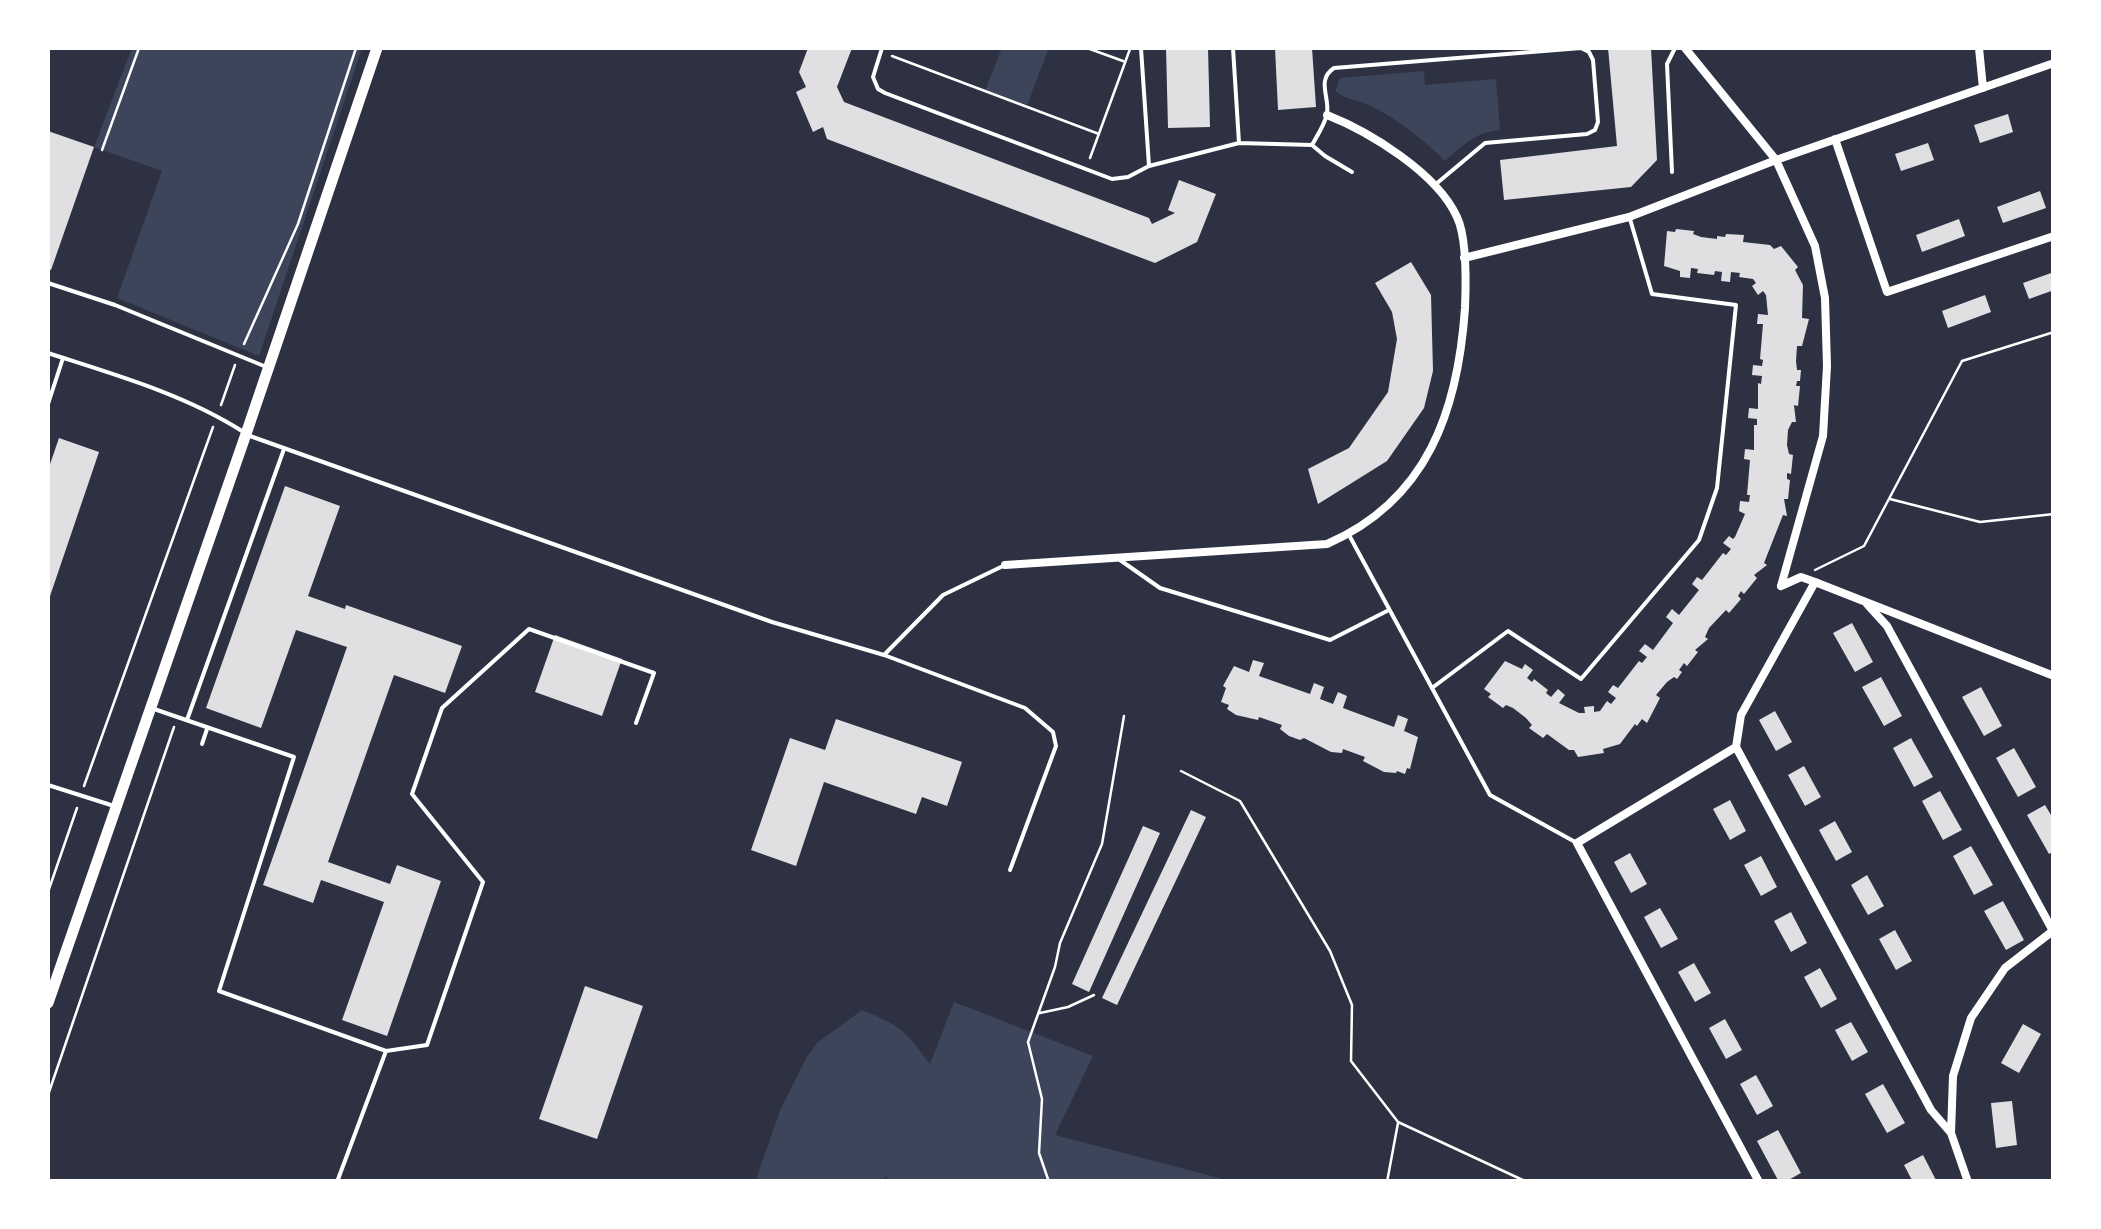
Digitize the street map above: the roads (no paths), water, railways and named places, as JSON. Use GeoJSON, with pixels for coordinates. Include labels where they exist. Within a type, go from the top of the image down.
{"type":"FeatureCollection","features":[{"type":"Feature","properties":{"kind":"main road"},"geometry":{"type":"LineString","coordinates":[[48,1002],[377,48]]}},
{"type":"Feature","properties":{"kind":"street"},"geometry":{"type":"LineString","coordinates":[[1685,48],[1776,160],[1815,246],[1826,298],[1823,436],[1780,586],[1801,577],[2054,676]]}},
{"type":"Feature","properties":{"kind":"street"},"geometry":{"type":"LineString","coordinates":[[1979,48],[1983,88]]}},
{"type":"Feature","properties":{"kind":"street"},"geometry":{"type":"LineString","coordinates":[[1464,258],[1629,217],[1776,160],[2054,64]]}},
{"type":"Feature","properties":{"kind":"street"},"geometry":{"type":"LineString","coordinates":[[1005,565],[1327,544],[1360,530],[1405,489],[1448,412],[1462,347],[1466,282],[1458,218],[1433,186],[1386,145],[1327,115]]}},
{"type":"Feature","properties":{"kind":"street"},"geometry":{"type":"LineString","coordinates":[[1835,140],[1887,292],[2054,236]]}},
{"type":"Feature","properties":{"kind":"street"},"geometry":{"type":"LineString","coordinates":[[1815,582],[1741,715],[1736,747],[1931,1110],[1951,1133],[1968,1182]]}},
{"type":"Feature","properties":{"kind":"street"},"geometry":{"type":"LineString","coordinates":[[1865,602],[1887,626],[2053,931],[2005,968],[1971,1018],[1954,1076],[1951,1133]]}},
{"type":"Feature","properties":{"kind":"street"},"geometry":{"type":"LineString","coordinates":[[1736,747],[1577,843],[1759,1182]]}},
{"type":"Feature","properties":{"kind":"lane"},"geometry":{"type":"LineString","coordinates":[[1141,48],[1149,166]]}},
{"type":"Feature","properties":{"kind":"lane"},"geometry":{"type":"LineString","coordinates":[[1233,48],[1239,142]]}},
{"type":"Feature","properties":{"kind":"lane"},"geometry":{"type":"LineString","coordinates":[[1312,145],[1327,115],[1324,80],[1334,68],[1581,48],[1589,52],[1598,122],[1595,130],[1588,134],[1485,143],[1433,186]]}},
{"type":"Feature","properties":{"kind":"lane"},"geometry":{"type":"LineString","coordinates":[[1672,172],[1667,64],[1674,48]]}},
{"type":"Feature","properties":{"kind":"lane"},"geometry":{"type":"LineString","coordinates":[[882,50],[873,77],[874,84],[885,93],[1112,179],[1239,142],[1312,145],[1352,172]]}},
{"type":"Feature","properties":{"kind":"lane"},"geometry":{"type":"LineString","coordinates":[[1432,688],[1508,631],[1581,678],[1699,540],[1716,488],[1736,305],[1652,294],[1629,217]]}},
{"type":"Feature","properties":{"kind":"lane"},"geometry":{"type":"LineString","coordinates":[[48,282],[269,368]]}},
{"type":"Feature","properties":{"kind":"lane"},"geometry":{"type":"LineString","coordinates":[[48,353],[217,416],[246,434],[284,449],[753,615],[884,655],[1025,708],[1054,732],[1056,746],[1010,870]]}},
{"type":"Feature","properties":{"kind":"lane"},"geometry":{"type":"LineString","coordinates":[[48,404],[64,358]]}},
{"type":"Feature","properties":{"kind":"lane"},"geometry":{"type":"LineString","coordinates":[[188,720],[284,449]]}},
{"type":"Feature","properties":{"kind":"lane"},"geometry":{"type":"LineString","coordinates":[[1348,534],[1490,795],[1577,843]]}},
{"type":"Feature","properties":{"kind":"lane"},"geometry":{"type":"LineString","coordinates":[[1116,558],[1160,588],[1330,640],[1389,610]]}},
{"type":"Feature","properties":{"kind":"lane"},"geometry":{"type":"LineString","coordinates":[[884,655],[943,594],[1005,565]]}},
{"type":"Feature","properties":{"kind":"lane"},"geometry":{"type":"LineString","coordinates":[[149,708],[294,757],[218,991],[386,1051],[427,1045],[484,882],[412,794],[442,708],[529,629],[654,673],[636,723]]}},
{"type":"Feature","properties":{"kind":"lane"},"geometry":{"type":"LineString","coordinates":[[202,744],[208,727]]}},
{"type":"Feature","properties":{"kind":"lane"},"geometry":{"type":"LineString","coordinates":[[48,784],[116,807]]}},
{"type":"Feature","properties":{"kind":"lane"},"geometry":{"type":"LineString","coordinates":[[337,1182],[386,1051]]}}]}
